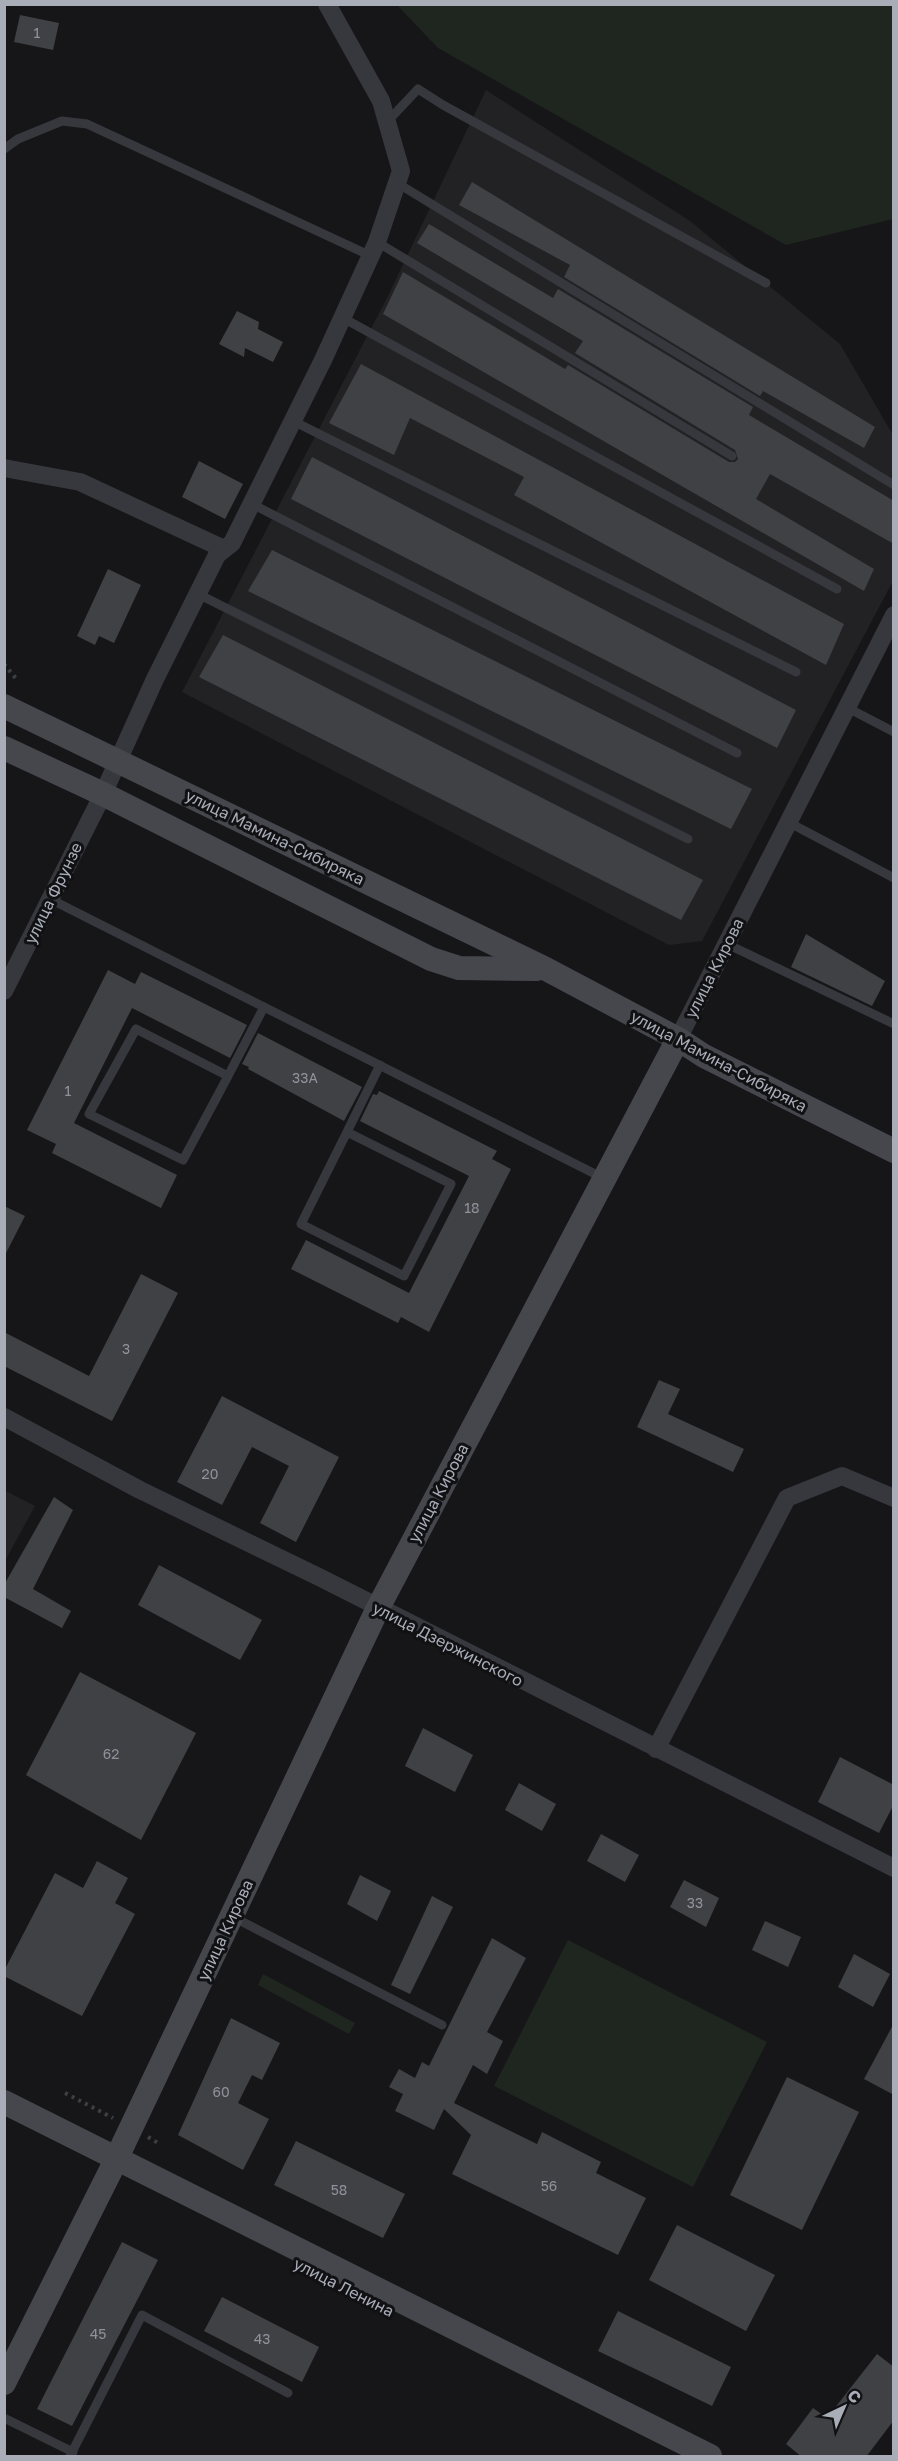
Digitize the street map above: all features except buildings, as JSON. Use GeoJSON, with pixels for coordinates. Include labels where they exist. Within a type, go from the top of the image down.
{"type":"FeatureCollection","features":[{"type":"Feature","properties":{"kind":"main road","name":"улица Мамина-Сибиряка"},"geometry":{"type":"LineString","coordinates":[[4,706],[546,969],[678,1039],[704,1056],[894,1150]]}},
{"type":"Feature","properties":{"kind":"main road","name":"улица Мамина-Сибиряка"},"geometry":{"type":"LineString","coordinates":[[4,748],[103,794],[431,959],[459,968],[546,969]]}},
{"type":"Feature","properties":{"kind":"main road","name":"улица Кирова"},"geometry":{"type":"LineString","coordinates":[[4,2383],[113,2164],[378,1608],[678,1039]]}},
{"type":"Feature","properties":{"kind":"main road"},"geometry":{"type":"LineString","coordinates":[[4,2102],[113,2164],[710,2457]]}},
{"type":"Feature","properties":{"kind":"main road","name":"улица Ленина"},"geometry":{"type":"LineString","coordinates":[[4,2116],[113,2164],[685,2457]]}},
{"type":"Feature","properties":{"kind":"street","name":"улица Фрунзе"},"geometry":{"type":"LineString","coordinates":[[4,991],[103,794],[217,555],[232,543],[343,318],[374,249],[401,171],[381,100],[327,4]]}},
{"type":"Feature","properties":{"kind":"street"},"geometry":{"type":"LineString","coordinates":[[4,468],[80,482],[224,549]]}},
{"type":"Feature","properties":{"kind":"street","name":"улица Кирова"},"geometry":{"type":"LineString","coordinates":[[678,1039],[894,615]]}},
{"type":"Feature","properties":{"kind":"street","name":"улица Дзержинского"},"geometry":{"type":"LineString","coordinates":[[4,1417],[140,1490],[894,1868]]}},
{"type":"Feature","properties":{"kind":"street"},"geometry":{"type":"LineString","coordinates":[[656,1749],[787,1498],[842,1476],[894,1498]]}},
{"type":"Feature","properties":{"kind":"lane"},"geometry":{"type":"LineString","coordinates":[[387,122],[418,89],[443,105],[766,283]]}},
{"type":"Feature","properties":{"kind":"lane"},"geometry":{"type":"LineString","coordinates":[[4,149],[18,139],[62,121],[87,124],[374,249],[732,456]]}},
{"type":"Feature","properties":{"kind":"lane"},"geometry":{"type":"LineString","coordinates":[[397,183],[894,485]]}},
{"type":"Feature","properties":{"kind":"lane"},"geometry":{"type":"LineString","coordinates":[[343,318],[837,590]]}},
{"type":"Feature","properties":{"kind":"lane"},"geometry":{"type":"LineString","coordinates":[[293,421],[796,672]]}},
{"type":"Feature","properties":{"kind":"lane"},"geometry":{"type":"LineString","coordinates":[[252,504],[737,753]]}},
{"type":"Feature","properties":{"kind":"lane"},"geometry":{"type":"LineString","coordinates":[[198,594],[688,839]]}},
{"type":"Feature","properties":{"kind":"lane"},"geometry":{"type":"LineString","coordinates":[[846,707],[894,732]]}},
{"type":"Feature","properties":{"kind":"lane"},"geometry":{"type":"LineString","coordinates":[[788,822],[894,878]]}},
{"type":"Feature","properties":{"kind":"lane"},"geometry":{"type":"LineString","coordinates":[[50,899],[605,1179]]}},
{"type":"Feature","properties":{"kind":"lane"},"geometry":{"type":"LineString","coordinates":[[727,944],[894,1024]]}},
{"type":"Feature","properties":{"kind":"lane"},"geometry":{"type":"LineString","coordinates":[[228,1076],[136,1029],[89,1114],[183,1160],[228,1076],[264,1007]]}},
{"type":"Feature","properties":{"kind":"lane"},"geometry":{"type":"LineString","coordinates":[[347,1132],[451,1184],[404,1276],[301,1224],[380,1065]]}},
{"type":"Feature","properties":{"kind":"lane"},"geometry":{"type":"LineString","coordinates":[[231,1916],[442,2025]]}},
{"type":"Feature","properties":{"kind":"lane"},"geometry":{"type":"LineString","coordinates":[[4,2418],[72,2454],[142,2315],[288,2393]]}},
{"type":"Feature","properties":{"kind":"path"},"geometry":{"type":"LineString","coordinates":[[4,664],[18,681]]}},
{"type":"Feature","properties":{"kind":"shaded area"},"geometry":{"type":"Polygon","coordinates":[[[397,5],[893,5],[893,219],[786,245],[438,48],[397,5]]]}},
{"type":"Feature","properties":{"kind":"shaded area"},"geometry":{"type":"Polygon","coordinates":[[[486,90],[690,221],[840,344],[893,435],[893,581],[702,941],[669,945],[182,692],[388,296],[486,90]]]}},
{"type":"Feature","properties":{"kind":"shaded area"},"geometry":{"type":"Polygon","coordinates":[[[4,1490],[35,1506],[6,1559],[4,1559],[4,1490]]]}},
{"type":"Feature","properties":{"kind":"shaded area"},"geometry":{"type":"Polygon","coordinates":[[[568,1940],[767,2042],[693,2187],[494,2086],[568,1940]]]}},
{"type":"Feature","properties":{"kind":"shaded area"},"geometry":{"type":"Polygon","coordinates":[[[263,1974],[355,2023],[349,2034],[258,1985],[263,1974]]]}}]}
